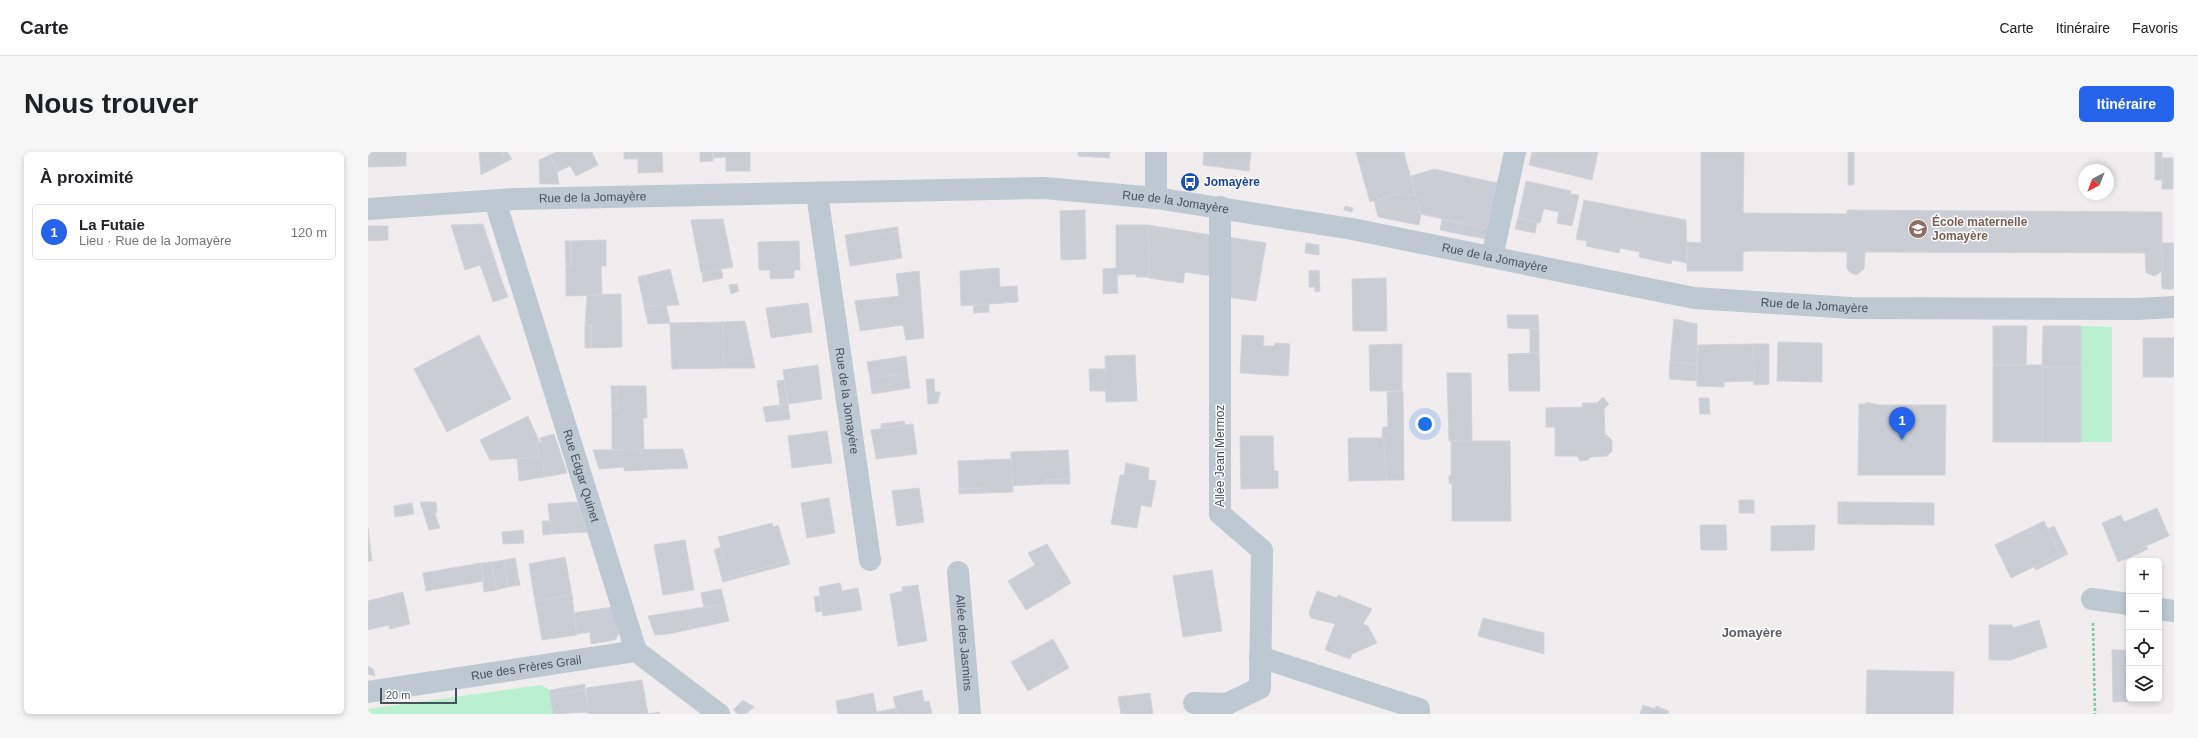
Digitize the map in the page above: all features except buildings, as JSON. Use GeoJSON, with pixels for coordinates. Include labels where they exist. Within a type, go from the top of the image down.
{"type":"FeatureCollection","features":[{"type":"Feature","properties":{"kind":"street"},"geometry":{"type":"LineString","coordinates":[[1156,152],[1156,198]]}},
{"type":"Feature","properties":{"kind":"street"},"geometry":{"type":"LineString","coordinates":[[1492,257],[1516,152]]}},
{"type":"Feature","properties":{"kind":"street","name":"Rue de la Jomayère"},"geometry":{"type":"LineString","coordinates":[[368,209],[495,201],[1044,188],[1156,198],[1352,229],[1694,298],[1851,308],[2174,308]]}},
{"type":"Feature","properties":{"kind":"street","name":"Rue de la Jomayère"},"geometry":{"type":"LineString","coordinates":[[817,194],[870,560]]}},
{"type":"Feature","properties":{"kind":"street","name":"Rue Edgar Quinet"},"geometry":{"type":"LineString","coordinates":[[495,201],[636,651]]}},
{"type":"Feature","properties":{"kind":"street","name":"Allée Jean Mermoz"},"geometry":{"type":"LineString","coordinates":[[1194,703],[1227,704],[1260,688],[1262,550],[1220,514],[1220,207]]}},
{"type":"Feature","properties":{"kind":"street","name":"Allée des Jasmins"},"geometry":{"type":"LineString","coordinates":[[958,572],[970,714]]}},
{"type":"Feature","properties":{"kind":"street"},"geometry":{"type":"LineString","coordinates":[[2092,599],[2126,604]]}},
{"type":"Feature","properties":{"kind":"street"},"geometry":{"type":"LineString","coordinates":[[2162,609],[2174,611]]}},
{"type":"Feature","properties":{"kind":"street"},"geometry":{"type":"LineString","coordinates":[[636,651],[719,714]]}},
{"type":"Feature","properties":{"kind":"street","name":"Rue des Frères Grail"},"geometry":{"type":"LineString","coordinates":[[368,692],[636,651]]}},
{"type":"Feature","properties":{"kind":"street"},"geometry":{"type":"LineString","coordinates":[[1260,657],[1419,709],[1419,714]]}},
{"type":"Feature","properties":{"kind":"path"},"geometry":{"type":"LineString","coordinates":[[2092,599],[2095,714]]}},
{"type":"Feature","properties":{"kind":"green space"},"geometry":{"type":"Polygon","coordinates":[[[2081,326],[2112,327],[2112,442],[2081,442],[2081,326]]]}},
{"type":"Feature","properties":{"kind":"green space"},"geometry":{"type":"Polygon","coordinates":[[[541,685],[550,690],[553,714],[368,714],[368,709],[541,685]]]}},
{"type":"Feature","properties":{"kind":"place","name":"Jomayère"},"geometry":{"type":"Point","coordinates":[1190,182]}},
{"type":"Feature","properties":{"kind":"place","name":"École maternelle Jomayère"},"geometry":{"type":"Point","coordinates":[1918,229]}},
{"type":"Feature","properties":{"kind":"place","name":"La Futaie"},"geometry":{"type":"Point","coordinates":[1902,440]}},
{"type":"Feature","properties":{"kind":"district","name":"Jomayère"},"geometry":{"type":"Point","coordinates":[1752,632]}}]}
